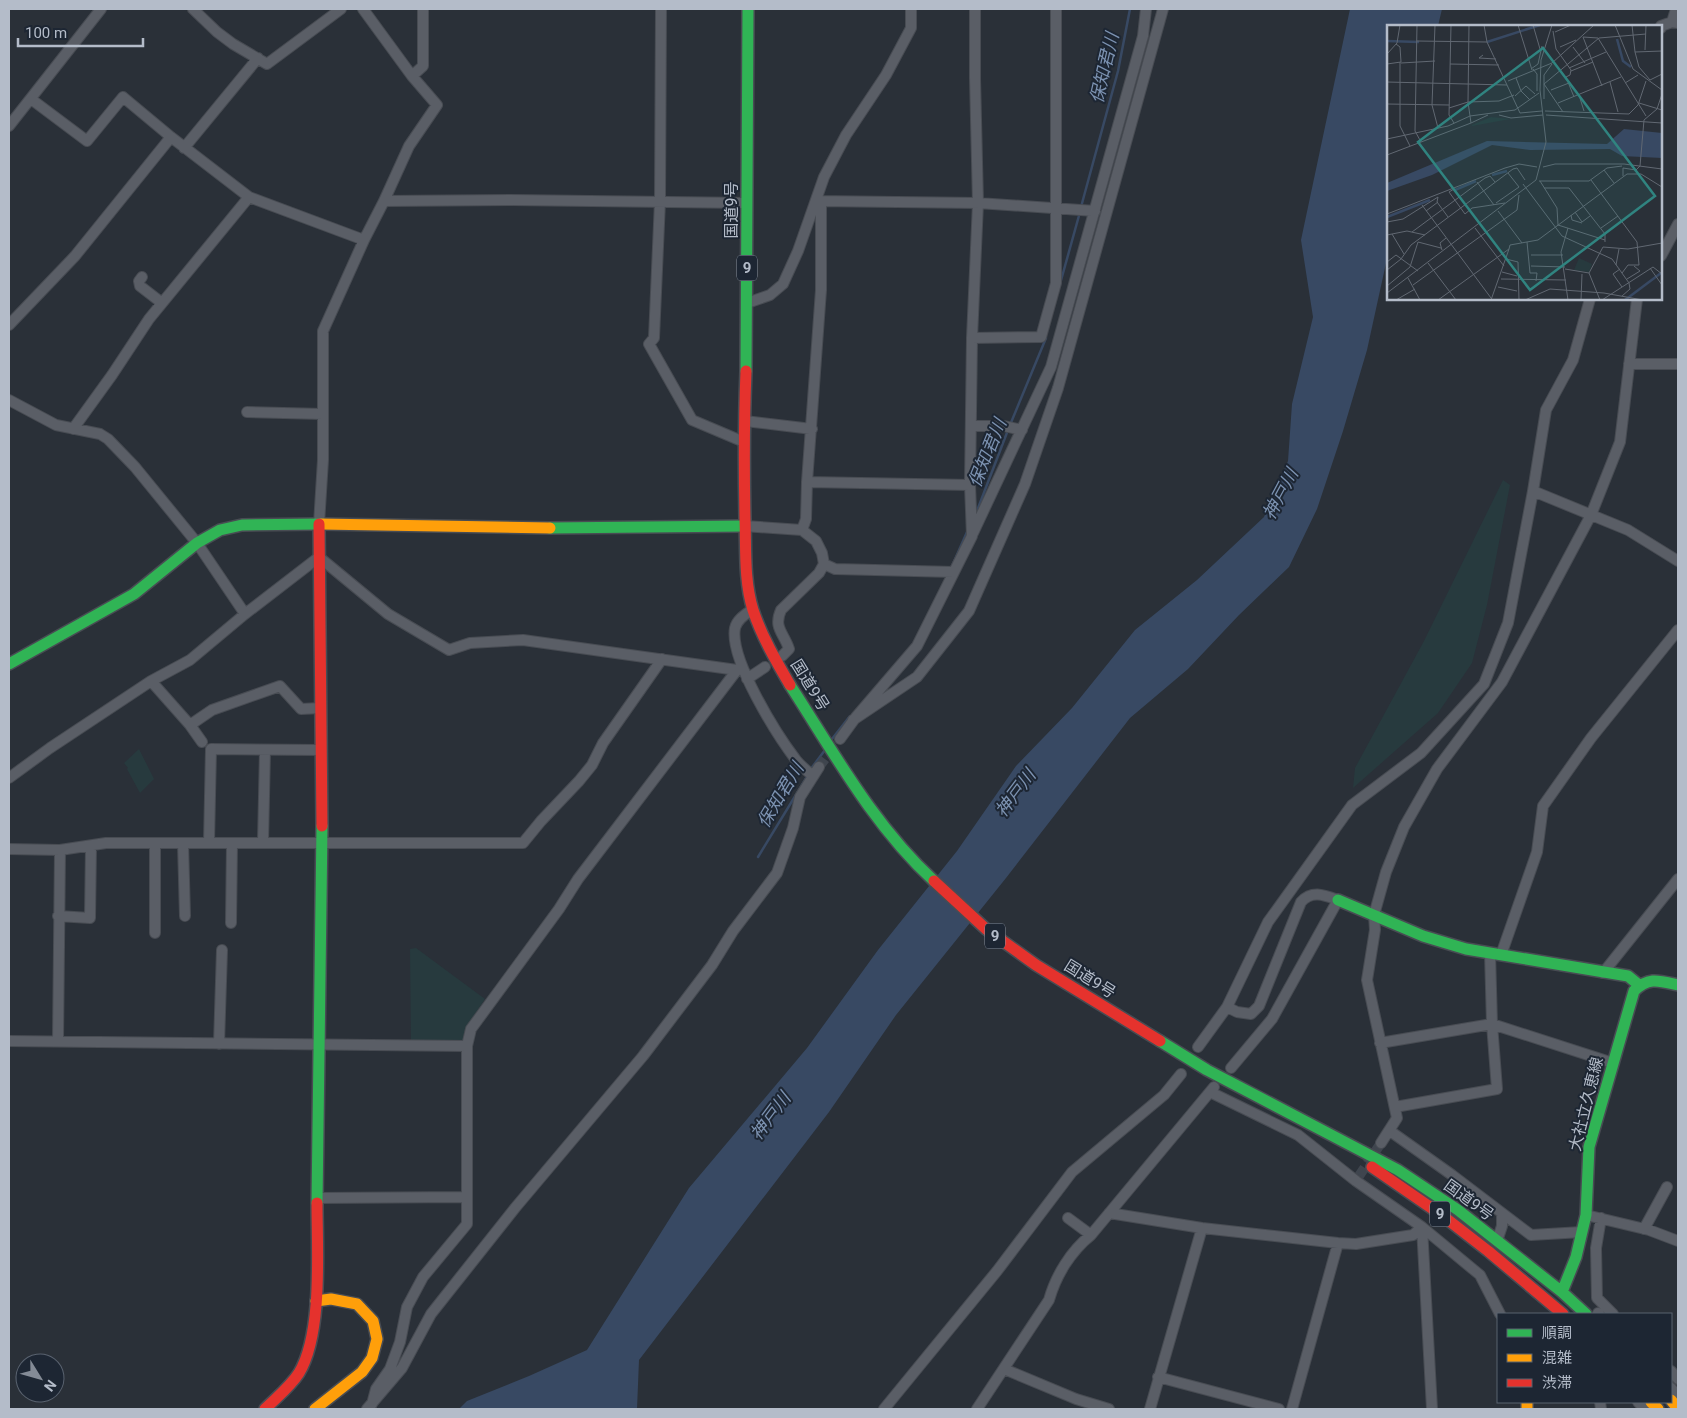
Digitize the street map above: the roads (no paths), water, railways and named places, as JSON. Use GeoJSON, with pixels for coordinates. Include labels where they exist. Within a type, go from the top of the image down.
{"type":"FeatureCollection","features":[{"type":"Feature","properties":{"kind":"main road","name":"国道9号"},"geometry":{"type":"LineString","coordinates":[[748,9],[744,526],[748,584],[753,609],[767,645],[789,684],[866,803],[892,837],[924,872],[986,929],[1036,965],[1207,1070],[1398,1170],[1458,1210],[1562,1292],[1585,1313]]}},
{"type":"Feature","properties":{"kind":"main road"},"geometry":{"type":"LineString","coordinates":[[9,664],[134,594],[197,542],[220,530],[242,525],[319,524],[583,529],[744,526]]}},
{"type":"Feature","properties":{"kind":"main road"},"geometry":{"type":"LineString","coordinates":[[265,1409],[293,1382],[306,1361],[312,1340],[316,1301],[322,843],[319,524]]}},
{"type":"Feature","properties":{"kind":"main road"},"geometry":{"type":"LineString","coordinates":[[1338,900],[1422,936],[1466,949],[1604,974],[1628,976],[1640,985],[1645,981],[1651,980],[1678,985]]}},
{"type":"Feature","properties":{"kind":"main road","name":"大社立久恵線"},"geometry":{"type":"LineString","coordinates":[[1556,1312],[1576,1257],[1586,1215],[1589,1147],[1630,1001],[1634,991],[1640,985]]}},
{"type":"Feature","properties":{"kind":"main road","name":"国道9号"},"geometry":{"type":"LineString","coordinates":[[1322,1129],[1442,1216],[1556,1312]]}},
{"type":"Feature","properties":{"kind":"main road"},"geometry":{"type":"LineString","coordinates":[[315,1409],[362,1372],[372,1358],[377,1339],[372,1321],[357,1304],[331,1299],[316,1301]]}},
{"type":"Feature","properties":{"kind":"street"},"geometry":{"type":"LineString","coordinates":[[9,126],[101,9]]}},
{"type":"Feature","properties":{"kind":"street"},"geometry":{"type":"LineString","coordinates":[[194,9],[217,32],[267,64],[341,9]]}},
{"type":"Feature","properties":{"kind":"street"},"geometry":{"type":"LineString","coordinates":[[319,524],[323,460],[323,331],[409,146],[437,106],[362,9]]}},
{"type":"Feature","properties":{"kind":"street"},"geometry":{"type":"LineString","coordinates":[[412,76],[423,66],[423,9]]}},
{"type":"Feature","properties":{"kind":"street"},"geometry":{"type":"LineString","coordinates":[[661,9],[660,201],[654,338],[649,344],[692,420],[744,442]]}},
{"type":"Feature","properties":{"kind":"street"},"geometry":{"type":"LineString","coordinates":[[747,303],[770,295],[784,284],[818,201],[824,178],[846,135],[886,75],[911,28],[910,9]]}},
{"type":"Feature","properties":{"kind":"street"},"geometry":{"type":"LineString","coordinates":[[972,536],[970,485],[972,338],[978,203],[974,78],[975,9]]}},
{"type":"Feature","properties":{"kind":"street"},"geometry":{"type":"LineString","coordinates":[[972,338],[1041,337],[1056,283],[1056,9]]}},
{"type":"Feature","properties":{"kind":"street"},"geometry":{"type":"LineString","coordinates":[[1143,36],[1146,9]]}},
{"type":"Feature","properties":{"kind":"street"},"geometry":{"type":"LineString","coordinates":[[840,739],[853,720],[917,646],[972,536],[1050,367],[1150,9]]}},
{"type":"Feature","properties":{"kind":"street"},"geometry":{"type":"LineString","coordinates":[[853,720],[917,677],[969,611],[1025,484],[1058,388],[1163,9]]}},
{"type":"Feature","properties":{"kind":"street"},"geometry":{"type":"LineString","coordinates":[[1662,26],[1675,23],[1676,9]]}},
{"type":"Feature","properties":{"kind":"street"},"geometry":{"type":"LineString","coordinates":[[184,148],[258,58]]}},
{"type":"Feature","properties":{"kind":"street"},"geometry":{"type":"LineString","coordinates":[[31,99],[87,141],[123,98],[248,197],[364,240]]}},
{"type":"Feature","properties":{"kind":"street"},"geometry":{"type":"LineString","coordinates":[[9,325],[75,256],[171,137]]}},
{"type":"Feature","properties":{"kind":"street"},"geometry":{"type":"LineString","coordinates":[[74,429],[149,318],[248,197]]}},
{"type":"Feature","properties":{"kind":"street"},"geometry":{"type":"LineString","coordinates":[[384,201],[660,201],[747,203]]}},
{"type":"Feature","properties":{"kind":"street"},"geometry":{"type":"LineString","coordinates":[[818,201],[978,203],[1095,211]]}},
{"type":"Feature","properties":{"kind":"street"},"geometry":{"type":"LineString","coordinates":[[802,530],[806,518],[821,290],[818,201]]}},
{"type":"Feature","properties":{"kind":"street"},"geometry":{"type":"LineString","coordinates":[[1662,254],[1678,224]]}},
{"type":"Feature","properties":{"kind":"street"},"geometry":{"type":"LineString","coordinates":[[142,277],[139,282],[140,286],[162,303]]}},
{"type":"Feature","properties":{"kind":"street"},"geometry":{"type":"LineString","coordinates":[[1198,1047],[1227,1007],[1268,922],[1352,804],[1421,753],[1484,684],[1508,623],[1546,410],[1573,360],[1590,300]]}},
{"type":"Feature","properties":{"kind":"street"},"geometry":{"type":"LineString","coordinates":[[1381,1143],[1397,1118],[1367,980],[1375,930],[1374,915],[1386,872],[1404,827],[1437,769],[1502,682],[1591,516],[1620,442],[1637,300]]}},
{"type":"Feature","properties":{"kind":"street"},"geometry":{"type":"LineString","coordinates":[[1630,364],[1678,364]]}},
{"type":"Feature","properties":{"kind":"street"},"geometry":{"type":"LineString","coordinates":[[9,400],[56,425],[100,434],[108,438],[135,467],[197,542],[245,614]]}},
{"type":"Feature","properties":{"kind":"street"},"geometry":{"type":"LineString","coordinates":[[247,412],[323,414]]}},
{"type":"Feature","properties":{"kind":"street"},"geometry":{"type":"LineString","coordinates":[[745,421],[812,429]]}},
{"type":"Feature","properties":{"kind":"street"},"geometry":{"type":"LineString","coordinates":[[971,426],[1004,426],[1022,430]]}},
{"type":"Feature","properties":{"kind":"street"},"geometry":{"type":"LineString","coordinates":[[807,482],[970,485]]}},
{"type":"Feature","properties":{"kind":"street"},"geometry":{"type":"LineString","coordinates":[[1533,491],[1628,530],[1678,561]]}},
{"type":"Feature","properties":{"kind":"street"},"geometry":{"type":"LineString","coordinates":[[744,526],[802,530],[816,541],[822,553],[824,564],[819,573],[781,610],[778,616],[778,626],[789,649],[782,656]]}},
{"type":"Feature","properties":{"kind":"street"},"geometry":{"type":"LineString","coordinates":[[9,778],[50,748],[151,681],[190,660],[245,614],[319,557],[388,614],[449,650],[470,644],[523,640],[739,669]]}},
{"type":"Feature","properties":{"kind":"street"},"geometry":{"type":"LineString","coordinates":[[824,564],[835,569],[954,572]]}},
{"type":"Feature","properties":{"kind":"street"},"geometry":{"type":"LineString","coordinates":[[753,609],[739,619],[735,627],[734,635],[739,669],[747,679],[775,730],[797,762],[812,776]]}},
{"type":"Feature","properties":{"kind":"street"},"geometry":{"type":"LineString","coordinates":[[1395,1107],[1497,1089],[1492,1024],[1496,954],[1537,852],[1543,806],[1591,738],[1678,630]]}},
{"type":"Feature","properties":{"kind":"street"},"geometry":{"type":"LineString","coordinates":[[9,849],[60,850],[106,843],[523,843],[588,770],[603,743],[662,659]]}},
{"type":"Feature","properties":{"kind":"street"},"geometry":{"type":"LineString","coordinates":[[747,679],[765,668]]}},
{"type":"Feature","properties":{"kind":"street"},"geometry":{"type":"LineString","coordinates":[[369,1407],[376,1389],[390,1369],[400,1342],[407,1307],[423,1277],[467,1224],[467,1046],[471,1029],[578,880],[739,669]]}},
{"type":"Feature","properties":{"kind":"street"},"geometry":{"type":"LineString","coordinates":[[151,681],[190,725],[202,742]]}},
{"type":"Feature","properties":{"kind":"street"},"geometry":{"type":"LineString","coordinates":[[190,725],[212,710],[280,686],[301,709],[320,708]]}},
{"type":"Feature","properties":{"kind":"street"},"geometry":{"type":"LineString","coordinates":[[209,843],[211,749],[321,750]]}},
{"type":"Feature","properties":{"kind":"street"},"geometry":{"type":"LineString","coordinates":[[264,843],[265,750]]}},
{"type":"Feature","properties":{"kind":"street"},"geometry":{"type":"LineString","coordinates":[[369,1407],[402,1368],[431,1314],[515,1208],[643,1056],[712,965],[734,931],[777,873],[793,828],[800,797],[819,767]]}},
{"type":"Feature","properties":{"kind":"street"},"geometry":{"type":"LineString","coordinates":[[155,843],[155,933]]}},
{"type":"Feature","properties":{"kind":"street"},"geometry":{"type":"LineString","coordinates":[[183,843],[185,916]]}},
{"type":"Feature","properties":{"kind":"street"},"geometry":{"type":"LineString","coordinates":[[231,924],[232,843]]}},
{"type":"Feature","properties":{"kind":"street"},"geometry":{"type":"LineString","coordinates":[[58,916],[90,918],[91,846]]}},
{"type":"Feature","properties":{"kind":"street"},"geometry":{"type":"LineString","coordinates":[[58,1042],[60,850]]}},
{"type":"Feature","properties":{"kind":"street"},"geometry":{"type":"LineString","coordinates":[[1604,974],[1678,879]]}},
{"type":"Feature","properties":{"kind":"street"},"geometry":{"type":"LineString","coordinates":[[1227,1007],[1237,1012],[1251,1014],[1259,1006],[1301,902],[1306,897],[1321,893],[1338,900],[1272,1019],[1231,1068]]}},
{"type":"Feature","properties":{"kind":"street"},"geometry":{"type":"LineString","coordinates":[[219,1044],[222,950]]}},
{"type":"Feature","properties":{"kind":"street"},"geometry":{"type":"LineString","coordinates":[[1380,1043],[1492,1024],[1613,1063]]}},
{"type":"Feature","properties":{"kind":"street"},"geometry":{"type":"LineString","coordinates":[[9,1041],[320,1046],[467,1046]]}},
{"type":"Feature","properties":{"kind":"street"},"geometry":{"type":"LineString","coordinates":[[884,1409],[997,1271],[1072,1172],[1164,1095],[1181,1074]]}},
{"type":"Feature","properties":{"kind":"street"},"geometry":{"type":"LineString","coordinates":[[977,1409],[1049,1300],[1054,1283],[1077,1246],[1091,1235],[1212,1089],[1298,1135],[1422,1227],[1480,1275],[1499,1313]]}},
{"type":"Feature","properties":{"kind":"street"},"geometry":{"type":"LineString","coordinates":[[1390,1131],[1531,1235],[1582,1232]]}},
{"type":"Feature","properties":{"kind":"street"},"geometry":{"type":"LineString","coordinates":[[1644,1229],[1667,1187]]}},
{"type":"Feature","properties":{"kind":"street"},"geometry":{"type":"LineString","coordinates":[[317,1198],[467,1197]]}},
{"type":"Feature","properties":{"kind":"street"},"geometry":{"type":"LineString","coordinates":[[1109,1213],[1202,1228],[1338,1244],[1356,1244],[1413,1235],[1422,1227]]}},
{"type":"Feature","properties":{"kind":"street"},"geometry":{"type":"LineString","coordinates":[[1497,1241],[1502,1226],[1502,1213]]}},
{"type":"Feature","properties":{"kind":"street"},"geometry":{"type":"LineString","coordinates":[[1586,1215],[1644,1229],[1678,1241]]}},
{"type":"Feature","properties":{"kind":"street"},"geometry":{"type":"LineString","coordinates":[[1068,1218],[1091,1235]]}},
{"type":"Feature","properties":{"kind":"street"},"geometry":{"type":"LineString","coordinates":[[1601,1218],[1596,1248],[1597,1298],[1612,1313]]}},
{"type":"Feature","properties":{"kind":"street"},"geometry":{"type":"LineString","coordinates":[[1422,1227],[1432,1409]]}},
{"type":"Feature","properties":{"kind":"street"},"geometry":{"type":"LineString","coordinates":[[1150,1409],[1202,1228]]}},
{"type":"Feature","properties":{"kind":"street"},"geometry":{"type":"LineString","coordinates":[[1292,1409],[1338,1244]]}},
{"type":"Feature","properties":{"kind":"street"},"geometry":{"type":"LineString","coordinates":[[1004,1369],[1109,1409]]}},
{"type":"Feature","properties":{"kind":"street"},"geometry":{"type":"LineString","coordinates":[[1158,1377],[1279,1409]]}},
{"type":"Feature","properties":{"kind":"water","name":"神戸川"},"geometry":{"type":"Polygon","coordinates":[[[1350,9],[1442,9],[1438,25],[1387,25],[1387,259],[1367,350],[1343,431],[1317,509],[1289,567],[1239,615],[1188,669],[1130,718],[1006,878],[896,1015],[829,1112],[639,1360],[637,1409],[459,1409],[467,1401],[587,1350],[689,1188],[807,1048],[878,950],[957,851],[1016,766],[1072,708],[1135,630],[1197,580],[1264,517],[1288,461],[1292,404],[1313,317],[1301,240],[1350,9]]]}},
{"type":"Feature","properties":{"kind":"waterway","name":"保知君川"},"geometry":{"type":"LineString","coordinates":[[1081,207],[1118,71],[1130,9]]}},
{"type":"Feature","properties":{"kind":"waterway","name":"保知君川"},"geometry":{"type":"LineString","coordinates":[[1060,284],[1080,212]]}},
{"type":"Feature","properties":{"kind":"waterway","name":"保知君川"},"geometry":{"type":"LineString","coordinates":[[1010,425],[1046,338]]}},
{"type":"Feature","properties":{"kind":"waterway","name":"保知君川"},"geometry":{"type":"LineString","coordinates":[[975,516],[1008,430]]}},
{"type":"Feature","properties":{"kind":"waterway","name":"保知君川"},"geometry":{"type":"LineString","coordinates":[[952,566],[967,532]]}},
{"type":"Feature","properties":{"kind":"waterway","name":"保知君川"},"geometry":{"type":"LineString","coordinates":[[832,739],[850,716]]}},
{"type":"Feature","properties":{"kind":"waterway","name":"保知君川"},"geometry":{"type":"LineString","coordinates":[[810,770],[825,750]]}},
{"type":"Feature","properties":{"kind":"waterway","name":"保知君川"},"geometry":{"type":"LineString","coordinates":[[758,857],[808,775]]}},
{"type":"Feature","properties":{"kind":"tunnel"},"geometry":{"type":"LineString","coordinates":[[819,767],[833,748]]}},
{"type":"Feature","properties":{"kind":"tunnel"},"geometry":{"type":"LineString","coordinates":[[1359,1176],[1381,1143]]}}]}
